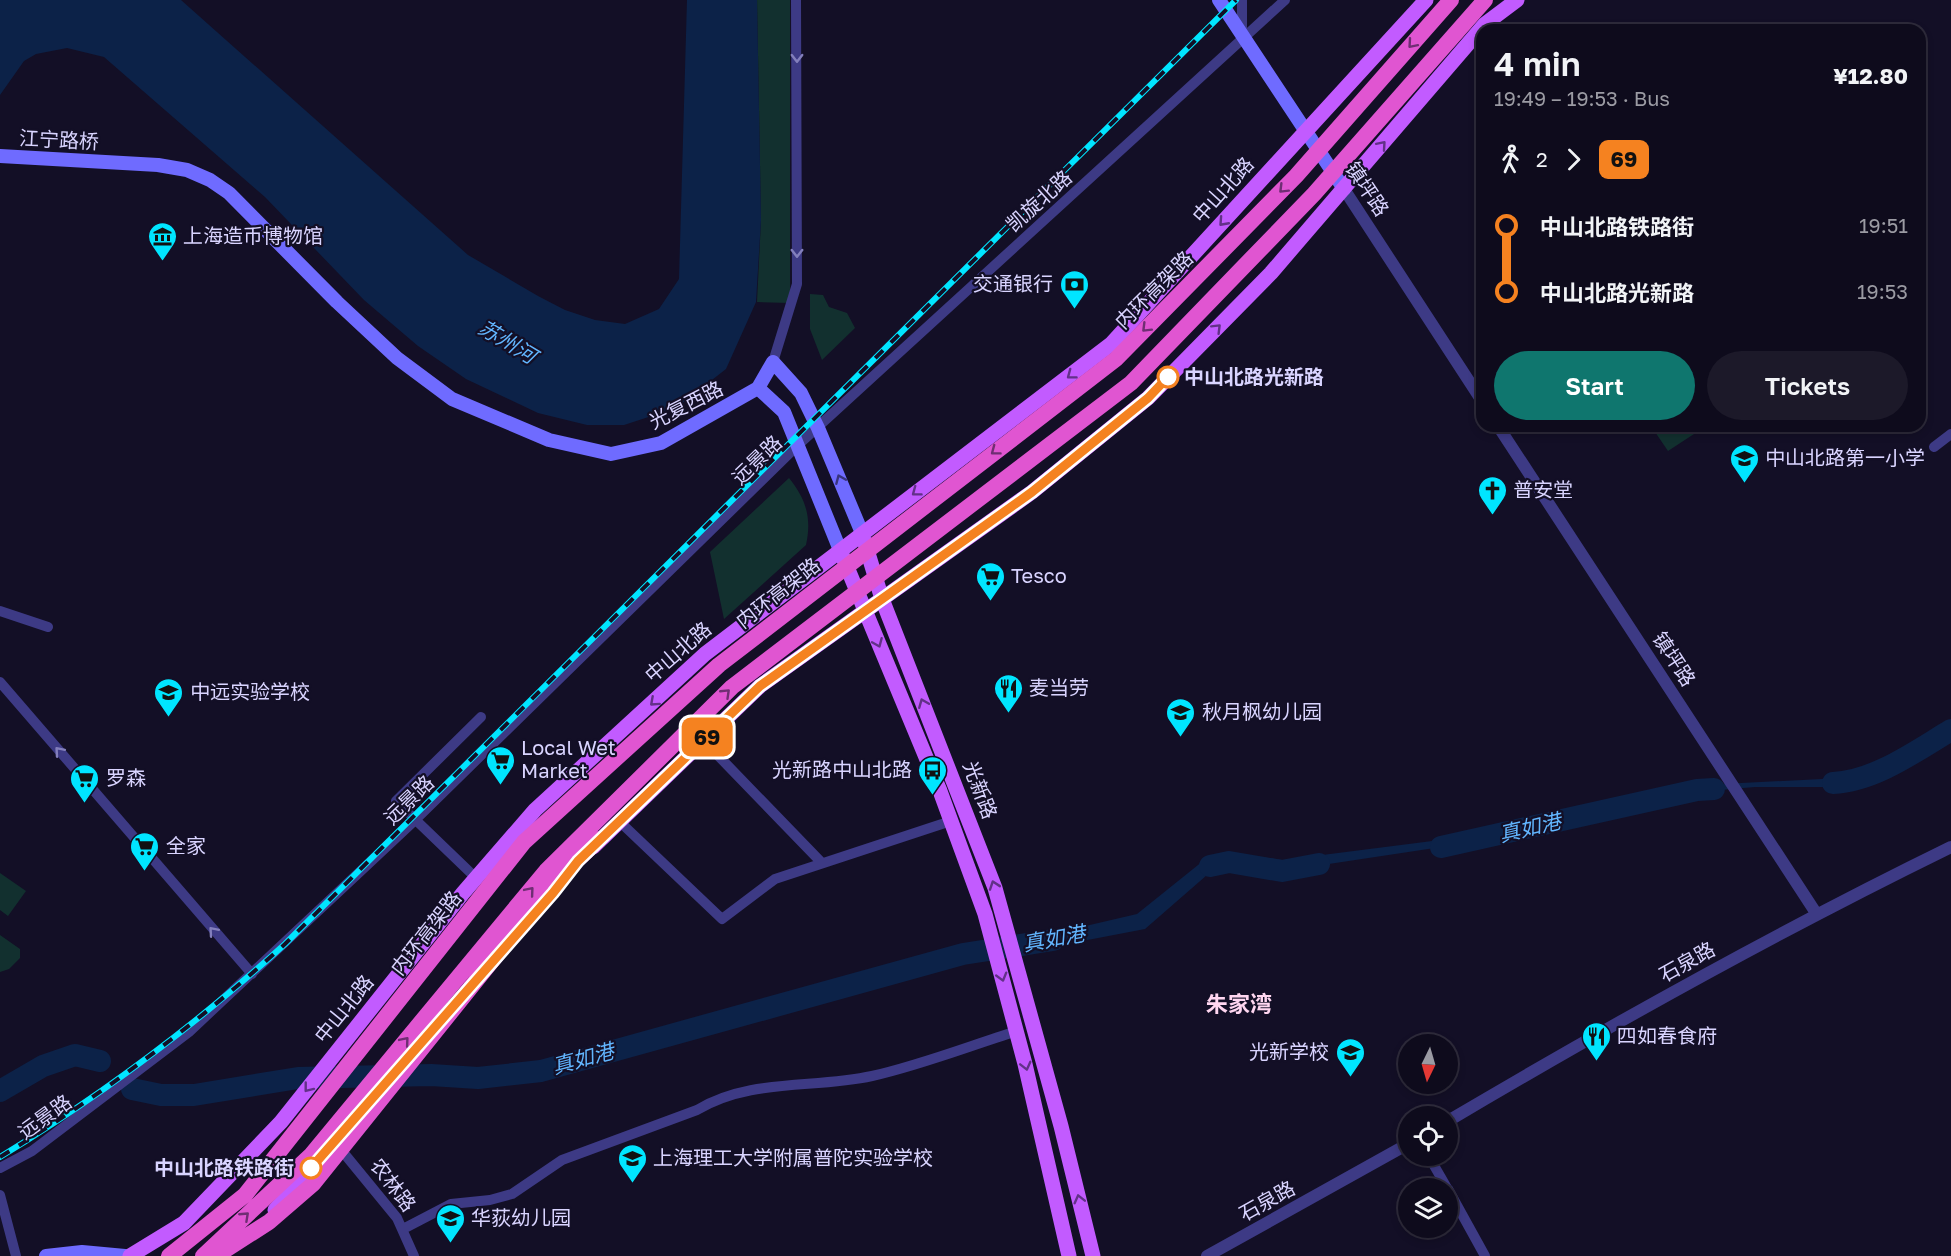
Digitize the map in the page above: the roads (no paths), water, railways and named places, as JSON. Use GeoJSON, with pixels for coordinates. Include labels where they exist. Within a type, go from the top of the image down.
{"type":"FeatureCollection","features":[{"type":"Feature","properties":{"kind":"highway","name":"内环高架路"},"geometry":{"type":"LineString","coordinates":[[169,1256],[245,1196],[524,842],[719,665],[1116,359],[1296,176],[1451,0]]}},
{"type":"Feature","properties":{"kind":"highway"},"geometry":{"type":"LineString","coordinates":[[203,1256],[310,1155],[546,871],[732,687],[1131,383],[1314,194],[1485,0]]}},
{"type":"Feature","properties":{"kind":"highway"},"geometry":{"type":"LineString","coordinates":[[216,1256],[269,1222],[313,1184],[560,876],[600,839]]}},
{"type":"Feature","properties":{"kind":"main road","name":"镇坪路"},"geometry":{"type":"LineString","coordinates":[[1219,0],[1242,39],[1344,189]]}},
{"type":"Feature","properties":{"kind":"main road","name":"中山北路"},"geometry":{"type":"LineString","coordinates":[[130,1256],[148,1251],[184,1223],[281,1122],[476,878],[535,810],[705,654],[1111,344],[1426,0]]}},
{"type":"Feature","properties":{"kind":"main road"},"geometry":{"type":"LineString","coordinates":[[1485,24],[1517,0]]}},
{"type":"Feature","properties":{"kind":"main road"},"geometry":{"type":"LineString","coordinates":[[228,1256],[261,1226],[553,893],[578,861],[600,839],[760,686],[1032,492],[1148,398],[1271,273],[1476,35]]}},
{"type":"Feature","properties":{"kind":"main road","name":"江宁路桥"},"geometry":{"type":"LineString","coordinates":[[0,156],[116,162],[187,170]]}},
{"type":"Feature","properties":{"kind":"main road","name":"光复西路"},"geometry":{"type":"LineString","coordinates":[[187,170],[210,180],[229,193],[397,358],[452,399],[549,441],[611,454],[661,443],[758,388]]}},
{"type":"Feature","properties":{"kind":"main road"},"geometry":{"type":"LineString","coordinates":[[758,388],[773,362]]}},
{"type":"Feature","properties":{"kind":"main road","name":"光新路"},"geometry":{"type":"LineString","coordinates":[[773,362],[801,393],[818,428],[862,533],[882,599],[995,888],[1011,941],[1093,1256]]}},
{"type":"Feature","properties":{"kind":"main road","name":"光新路"},"geometry":{"type":"LineString","coordinates":[[758,388],[784,412],[951,821],[986,914],[992,944],[1017,1031],[1069,1256]]}},
{"type":"Feature","properties":{"kind":"main road"},"geometry":{"type":"LineString","coordinates":[[46,1256],[82,1252],[125,1256]]}},
{"type":"Feature","properties":{"kind":"street"},"geometry":{"type":"LineString","coordinates":[[773,362],[797,284],[796,0]]}},
{"type":"Feature","properties":{"kind":"street"},"geometry":{"type":"LineString","coordinates":[[1242,0],[1242,39]]}},
{"type":"Feature","properties":{"kind":"street","name":"凯旋北路"},"geometry":{"type":"LineString","coordinates":[[818,428],[1285,0]]}},
{"type":"Feature","properties":{"kind":"street","name":"镇坪路"},"geometry":{"type":"LineString","coordinates":[[1344,189],[1476,392]]}},
{"type":"Feature","properties":{"kind":"street","name":"远景路"},"geometry":{"type":"LineString","coordinates":[[0,1168],[32,1151],[189,1032],[414,821],[818,428]]}},
{"type":"Feature","properties":{"kind":"street","name":"镇坪路"},"geometry":{"type":"LineString","coordinates":[[1502,432],[1816,913]]}},
{"type":"Feature","properties":{"kind":"street"},"geometry":{"type":"LineString","coordinates":[[1934,447],[1951,434]]}},
{"type":"Feature","properties":{"kind":"street"},"geometry":{"type":"LineString","coordinates":[[0,611],[48,627]]}},
{"type":"Feature","properties":{"kind":"street"},"geometry":{"type":"LineString","coordinates":[[0,682],[252,974]]}},
{"type":"Feature","properties":{"kind":"street"},"geometry":{"type":"LineString","coordinates":[[476,878],[414,821],[396,801],[481,717]]}},
{"type":"Feature","properties":{"kind":"street"},"geometry":{"type":"LineString","coordinates":[[703,741],[821,862]]}},
{"type":"Feature","properties":{"kind":"street"},"geometry":{"type":"LineString","coordinates":[[619,821],[722,919],[775,879],[951,821]]}},
{"type":"Feature","properties":{"kind":"street","name":"石泉路"},"geometry":{"type":"LineString","coordinates":[[1458,1115],[1620,1020],[1816,913],[1951,847]]}},
{"type":"Feature","properties":{"kind":"street"},"geometry":{"type":"LineString","coordinates":[[403,1229],[451,1204],[490,1200],[512,1194],[562,1160],[698,1110],[717,1098],[754,1087],[795,1086],[872,1076],[1017,1031]]}},
{"type":"Feature","properties":{"kind":"street","name":"农林路"},"geometry":{"type":"LineString","coordinates":[[335,1142],[389,1207],[403,1229],[414,1256]]}},
{"type":"Feature","properties":{"kind":"street","name":"石泉路"},"geometry":{"type":"LineString","coordinates":[[1207,1256],[1398,1150]]}},
{"type":"Feature","properties":{"kind":"street"},"geometry":{"type":"LineString","coordinates":[[0,1195],[16,1256]]}},
{"type":"Feature","properties":{"kind":"street"},"geometry":{"type":"LineString","coordinates":[[1458,1208],[1485,1256]]}},
{"type":"Feature","properties":{"kind":"water","name":"苏州河"},"geometry":{"type":"Polygon","coordinates":[[[0,0],[181,0],[468,255],[565,310],[595,320],[625,324],[659,309],[679,279],[687,0],[757,0],[761,220],[756,302],[726,369],[676,408],[624,425],[587,425],[538,413],[466,379],[418,346],[364,300],[265,197],[104,57],[67,48],[36,54],[24,61],[0,95],[0,0]]]}},
{"type":"Feature","properties":{"kind":"water"},"geometry":{"type":"Polygon","coordinates":[[[1951,730],[1951,737],[1897,768],[1850,787],[1755,787],[1685,793],[1448,846],[1289,870],[1238,864],[1207,875],[1145,929],[1025,952],[1021,941],[1137,914],[1203,861],[1229,853],[1283,860],[1448,839],[1683,786],[1861,777],[1896,763],[1951,730]]]}},
{"type":"Feature","properties":{"kind":"waterway","name":"真如港"},"geometry":{"type":"LineString","coordinates":[[1833,783],[1849,781],[1880,771],[1951,730]]}},
{"type":"Feature","properties":{"kind":"waterway","name":"真如港"},"geometry":{"type":"LineString","coordinates":[[1441,847],[1697,790],[1714,789]]}},
{"type":"Feature","properties":{"kind":"waterway","name":"真如港"},"geometry":{"type":"LineString","coordinates":[[1210,866],[1229,862],[1282,871],[1319,864]]}},
{"type":"Feature","properties":{"kind":"waterway","name":"真如港"},"geometry":{"type":"LineString","coordinates":[[132,1089],[161,1095],[194,1095],[298,1078],[431,1075],[478,1078],[541,1071],[963,954],[1053,940]]}},
{"type":"Feature","properties":{"kind":"waterway","name":"真如港"},"geometry":{"type":"LineString","coordinates":[[0,1091],[43,1066],[75,1055],[100,1061]]}},
{"type":"Feature","properties":{"kind":"railway"},"geometry":{"type":"LineString","coordinates":[[0,1157],[75,1109],[148,1057],[252,974],[285,944],[1236,0]]}},
{"type":"Feature","properties":{"kind":"place","name":"上海造币博物馆"},"geometry":{"type":"Point","coordinates":[162,262]}},
{"type":"Feature","properties":{"kind":"place","name":"交通银行"},"geometry":{"type":"Point","coordinates":[1074,310]}},
{"type":"Feature","properties":{"kind":"place","name":"中山北路光新路"},"geometry":{"type":"Point","coordinates":[1168,377]}},
{"type":"Feature","properties":{"kind":"place","name":"中山北路第一小学"},"geometry":{"type":"Point","coordinates":[1744,484]}},
{"type":"Feature","properties":{"kind":"place","name":"普安堂"},"geometry":{"type":"Point","coordinates":[1492,516]}},
{"type":"Feature","properties":{"kind":"place","name":"Tesco"},"geometry":{"type":"Point","coordinates":[990,602]}},
{"type":"Feature","properties":{"kind":"place","name":"麦当劳"},"geometry":{"type":"Point","coordinates":[1008,714]}},
{"type":"Feature","properties":{"kind":"place","name":"中远实验学校"},"geometry":{"type":"Point","coordinates":[169,718]}},
{"type":"Feature","properties":{"kind":"place","name":"秋月枫幼儿园"},"geometry":{"type":"Point","coordinates":[1181,738]}},
{"type":"Feature","properties":{"kind":"place","name":"Local Wet Market"},"geometry":{"type":"Point","coordinates":[500,786]}},
{"type":"Feature","properties":{"kind":"place","name":"光新路中山北路"},"geometry":{"type":"Point","coordinates":[933,796]}},
{"type":"Feature","properties":{"kind":"place","name":"罗森"},"geometry":{"type":"Point","coordinates":[85,804]}},
{"type":"Feature","properties":{"kind":"place","name":"全家"},"geometry":{"type":"Point","coordinates":[145,872]}},
{"type":"Feature","properties":{"kind":"place","name":"四如春食府"},"geometry":{"type":"Point","coordinates":[1596,1062]}},
{"type":"Feature","properties":{"kind":"place","name":"光新学校"},"geometry":{"type":"Point","coordinates":[1350,1078]}},
{"type":"Feature","properties":{"kind":"place","name":"中山北路铁路街"},"geometry":{"type":"Point","coordinates":[311,1168]}},
{"type":"Feature","properties":{"kind":"place","name":"上海理工大学附属普陀实验学校"},"geometry":{"type":"Point","coordinates":[632,1184]}},
{"type":"Feature","properties":{"kind":"place","name":"华荻幼儿园"},"geometry":{"type":"Point","coordinates":[450,1244]}},
{"type":"Feature","properties":{"kind":"district","name":"朱家湾"},"geometry":{"type":"Point","coordinates":[1239,1004]}}]}
